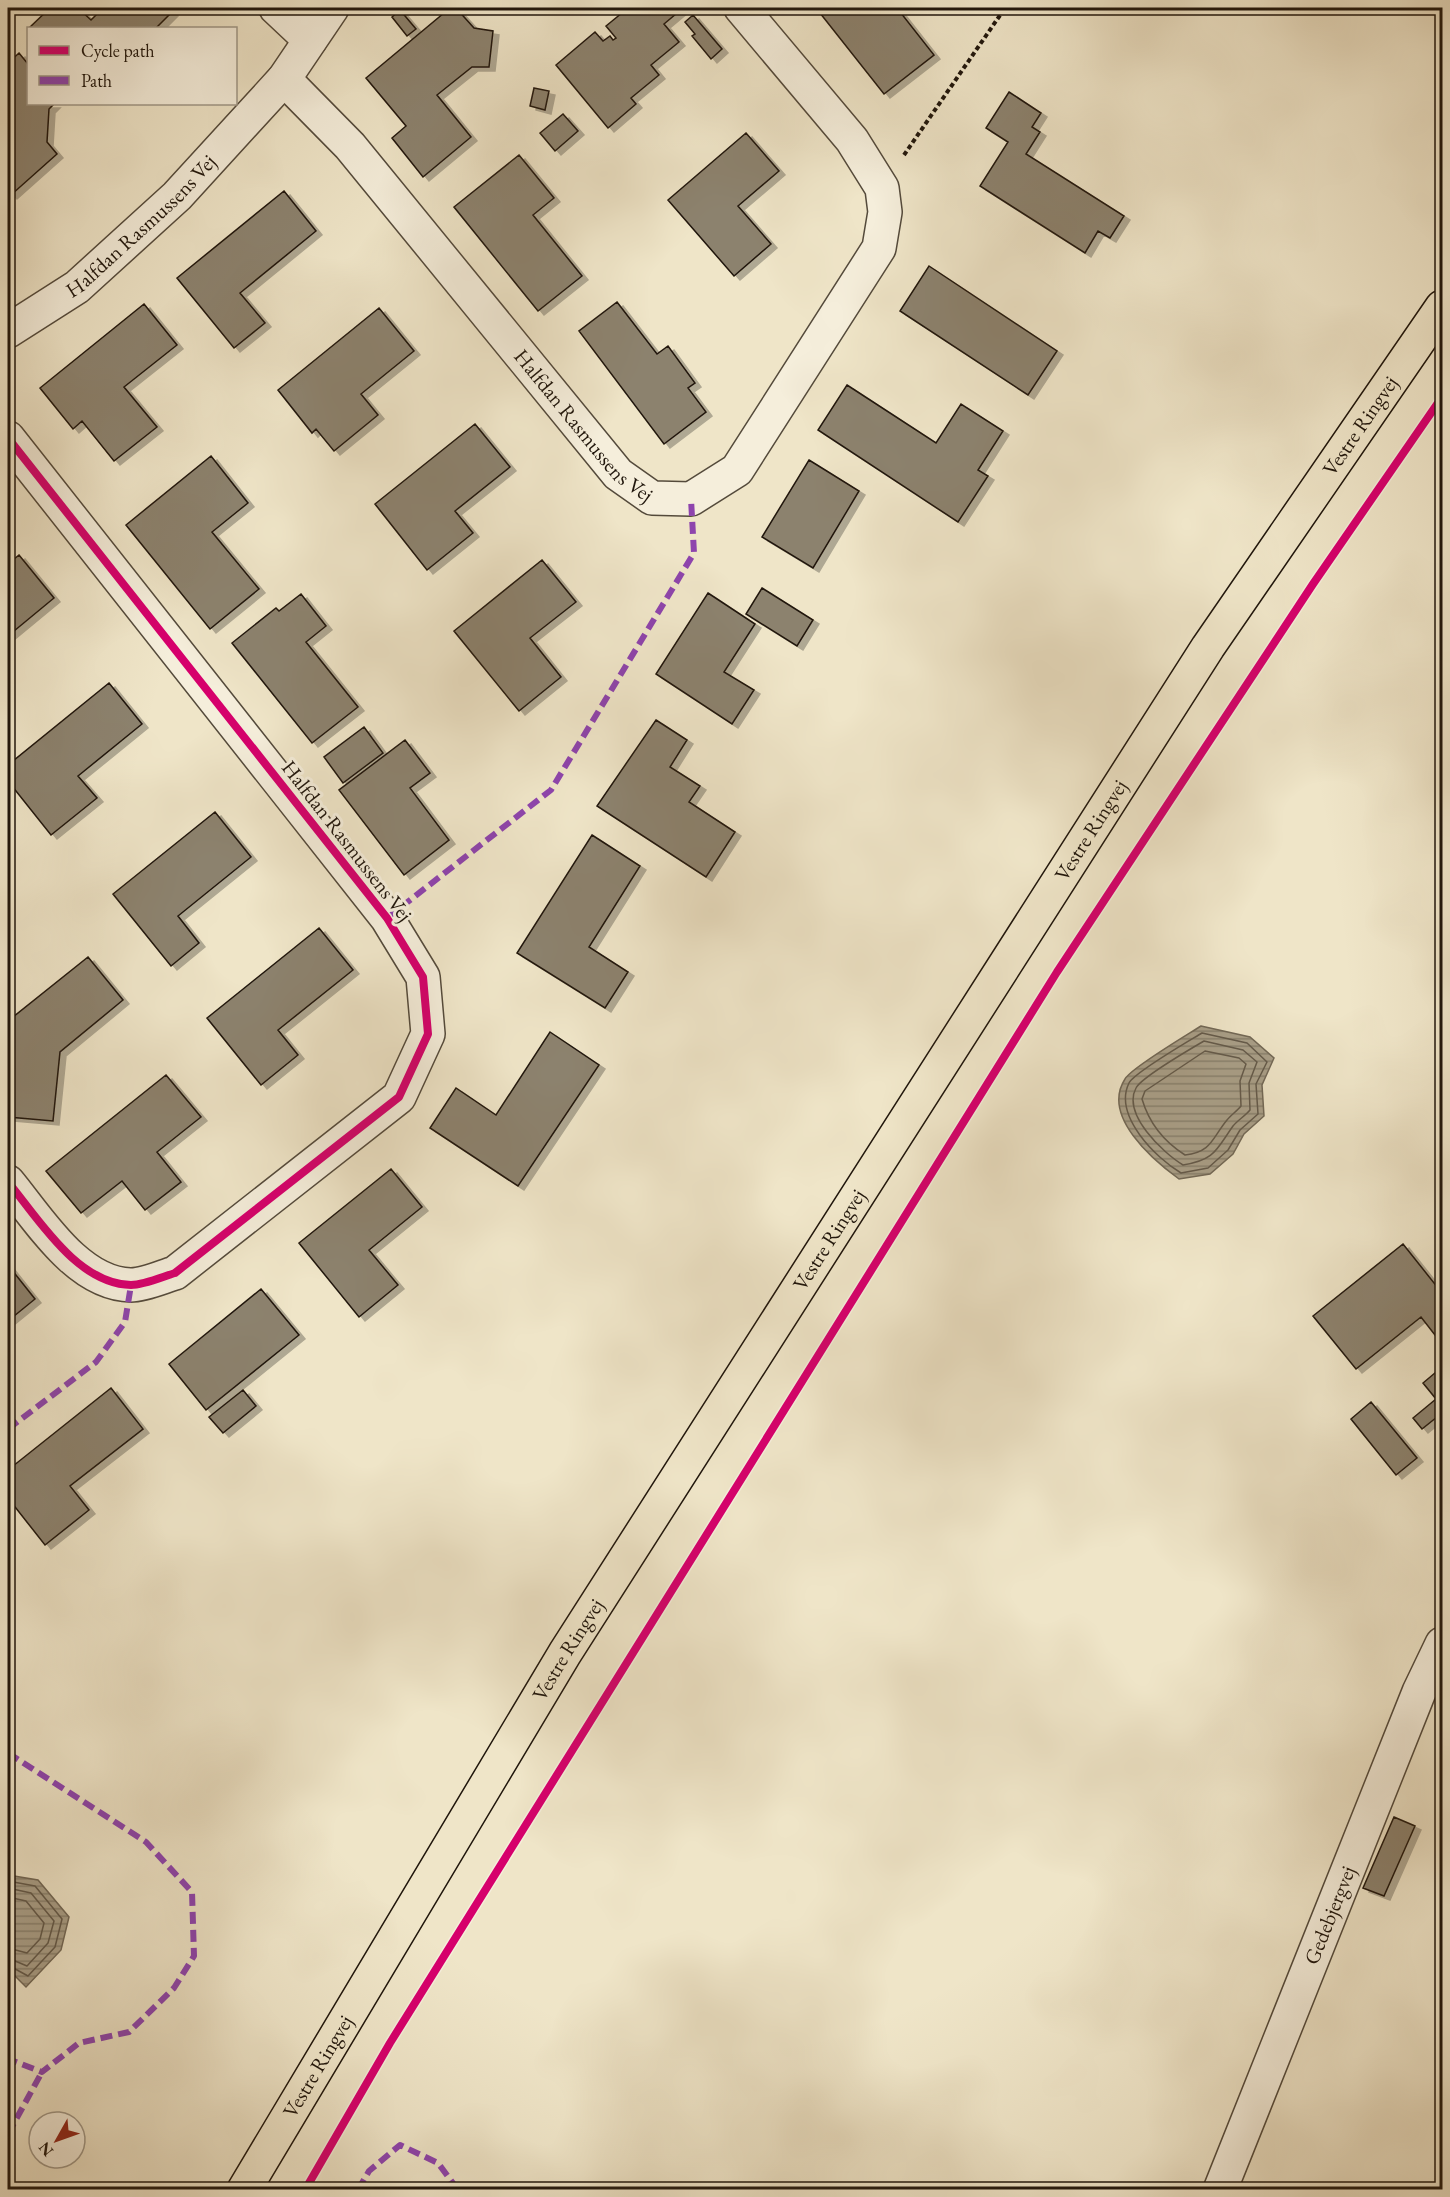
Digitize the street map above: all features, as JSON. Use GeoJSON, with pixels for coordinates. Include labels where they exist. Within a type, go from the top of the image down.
{"type":"FeatureCollection","features":[{"type":"Feature","properties":{"kind":"main road","name":"Vestre Ringvej"},"geometry":{"type":"LineString","coordinates":[[244,2190],[565,1653],[1208,647],[1443,307]]}},
{"type":"Feature","properties":{"kind":"street"},"geometry":{"type":"LineString","coordinates":[[276,8],[310,40]]}},
{"type":"Feature","properties":{"kind":"street","name":"Halfdan Rasmussens Vej"},"geometry":{"type":"LineString","coordinates":[[8,331],[77,287],[168,203],[284,79],[332,8]]}},
{"type":"Feature","properties":{"kind":"street","name":"Halfdan Rasmussens Vej"},"geometry":{"type":"LineString","coordinates":[[284,79],[350,146],[618,474],[652,498],[690,499],[737,470],[879,248],[885,212],[882,188],[852,140],[741,8]]}},
{"type":"Feature","properties":{"kind":"street","name":"Halfdan Rasmussens Vej"},"geometry":{"type":"LineString","coordinates":[[8,438],[387,918],[423,977],[428,1034],[399,1097],[175,1273],[131,1285],[103,1278],[71,1258],[8,1182]]}},
{"type":"Feature","properties":{"kind":"street","name":"Gedebjergvej"},"geometry":{"type":"LineString","coordinates":[[1220,2190],[1419,1692],[1443,1644]]}},
{"type":"Feature","properties":{"kind":"path"},"geometry":{"type":"LineString","coordinates":[[882,188],[1005,8]]}},
{"type":"Feature","properties":{"kind":"water"},"geometry":{"type":"Polygon","coordinates":[[[1201,1026],[1250,1037],[1274,1058],[1262,1085],[1264,1116],[1244,1134],[1233,1154],[1210,1174],[1179,1179],[1156,1161],[1133,1136],[1120,1108],[1119,1093],[1129,1074],[1201,1026]]]}},
{"type":"Feature","properties":{"kind":"water"},"geometry":{"type":"Polygon","coordinates":[[[8,1875],[38,1880],[69,1917],[61,1950],[26,1987],[8,1969],[8,1875]]]}},
{"type":"Feature","properties":{"kind":"building"},"geometry":{"type":"Polygon","coordinates":[[[50,8],[78,8],[91,20],[103,8],[168,8],[172,12],[157,27],[30,27],[50,8]]]}},
{"type":"Feature","properties":{"kind":"building"},"geometry":{"type":"Polygon","coordinates":[[[450,8],[456,8],[474,28],[493,31],[489,67],[472,67],[437,95],[471,137],[423,177],[392,138],[406,126],[366,78],[450,8]]]}},
{"type":"Feature","properties":{"kind":"building"},"geometry":{"type":"Polygon","coordinates":[[[628,8],[683,8],[664,24],[679,42],[651,65],[659,75],[631,98],[636,104],[608,128],[556,65],[595,32],[603,41],[610,36],[613,40],[616,38],[606,26],[628,8]]]}},
{"type":"Feature","properties":{"kind":"building"},"geometry":{"type":"Polygon","coordinates":[[[816,8],[897,8],[934,55],[884,94],[816,8]]]}},
{"type":"Feature","properties":{"kind":"building"},"geometry":{"type":"Polygon","coordinates":[[[400,10],[416,29],[407,36],[392,17],[400,10]]]}},
{"type":"Feature","properties":{"kind":"building"},"geometry":{"type":"Polygon","coordinates":[[[693,15],[722,49],[711,59],[692,36],[695,34],[685,22],[693,15]]]}},
{"type":"Feature","properties":{"kind":"building"},"geometry":{"type":"Polygon","coordinates":[[[19,53],[27,63],[27,105],[53,105],[49,109],[47,142],[57,154],[11,195],[8,191],[8,63],[19,53]]]}},
{"type":"Feature","properties":{"kind":"building"},"geometry":{"type":"Polygon","coordinates":[[[534,88],[549,91],[545,110],[530,106],[534,88]]]}},
{"type":"Feature","properties":{"kind":"building"},"geometry":{"type":"Polygon","coordinates":[[[1009,92],[1041,113],[1032,127],[1040,132],[1026,154],[1124,216],[1110,238],[1098,231],[1085,253],[980,186],[1008,142],[986,128],[1009,92]]]}},
{"type":"Feature","properties":{"kind":"building"},"geometry":{"type":"Polygon","coordinates":[[[563,114],[578,131],[555,151],[540,133],[563,114]]]}},
{"type":"Feature","properties":{"kind":"building"},"geometry":{"type":"Polygon","coordinates":[[[746,133],[779,171],[738,206],[771,244],[734,276],[668,200],[746,133]]]}},
{"type":"Feature","properties":{"kind":"building"},"geometry":{"type":"Polygon","coordinates":[[[519,155],[554,198],[533,215],[582,276],[538,311],[454,207],[519,155]]]}},
{"type":"Feature","properties":{"kind":"building"},"geometry":{"type":"Polygon","coordinates":[[[284,191],[316,231],[240,293],[265,323],[234,348],[177,278],[284,191]]]}},
{"type":"Feature","properties":{"kind":"building"},"geometry":{"type":"Polygon","coordinates":[[[929,266],[1057,351],[1028,395],[900,311],[929,266]]]}},
{"type":"Feature","properties":{"kind":"building"},"geometry":{"type":"Polygon","coordinates":[[[617,302],[657,354],[668,346],[695,383],[688,388],[706,412],[664,444],[579,331],[617,302]]]}},
{"type":"Feature","properties":{"kind":"building"},"geometry":{"type":"Polygon","coordinates":[[[144,304],[177,345],[124,387],[157,427],[114,461],[82,421],[73,429],[40,388],[144,304]]]}},
{"type":"Feature","properties":{"kind":"building"},"geometry":{"type":"Polygon","coordinates":[[[379,308],[414,351],[361,394],[378,415],[334,451],[316,429],[312,433],[278,390],[379,308]]]}},
{"type":"Feature","properties":{"kind":"building"},"geometry":{"type":"Polygon","coordinates":[[[847,385],[936,443],[961,404],[1003,431],[978,470],[988,476],[958,522],[818,430],[847,385]]]}},
{"type":"Feature","properties":{"kind":"building"},"geometry":{"type":"Polygon","coordinates":[[[475,424],[510,467],[455,511],[473,533],[427,570],[375,504],[475,424]]]}},
{"type":"Feature","properties":{"kind":"building"},"geometry":{"type":"Polygon","coordinates":[[[211,456],[248,503],[212,532],[259,589],[210,629],[126,525],[211,456]]]}},
{"type":"Feature","properties":{"kind":"building"},"geometry":{"type":"Polygon","coordinates":[[[809,460],[859,491],[813,568],[762,537],[809,460]]]}},
{"type":"Feature","properties":{"kind":"building"},"geometry":{"type":"Polygon","coordinates":[[[19,555],[54,598],[8,636],[8,564],[19,555]]]}},
{"type":"Feature","properties":{"kind":"building"},"geometry":{"type":"Polygon","coordinates":[[[542,560],[576,602],[530,638],[561,677],[519,711],[454,631],[542,560]]]}},
{"type":"Feature","properties":{"kind":"building"},"geometry":{"type":"Polygon","coordinates":[[[762,588],[813,620],[797,646],[746,614],[762,588]]]}},
{"type":"Feature","properties":{"kind":"building"},"geometry":{"type":"Polygon","coordinates":[[[708,593],[755,624],[724,672],[754,690],[732,724],[656,674],[708,593]]]}},
{"type":"Feature","properties":{"kind":"building"},"geometry":{"type":"Polygon","coordinates":[[[301,594],[326,626],[306,642],[358,707],[312,743],[232,643],[276,608],[279,611],[301,594]]]}},
{"type":"Feature","properties":{"kind":"building"},"geometry":{"type":"Polygon","coordinates":[[[109,683],[142,724],[78,776],[97,798],[51,835],[8,781],[8,765],[109,683]]]}},
{"type":"Feature","properties":{"kind":"building"},"geometry":{"type":"Polygon","coordinates":[[[656,720],[687,740],[670,767],[700,786],[689,802],[735,832],[706,877],[597,806],[656,720]]]}},
{"type":"Feature","properties":{"kind":"building"},"geometry":{"type":"Polygon","coordinates":[[[364,727],[383,753],[343,783],[324,757],[364,727]]]}},
{"type":"Feature","properties":{"kind":"building"},"geometry":{"type":"Polygon","coordinates":[[[405,740],[430,773],[410,788],[449,840],[404,875],[339,790],[405,740]]]}},
{"type":"Feature","properties":{"kind":"building"},"geometry":{"type":"Polygon","coordinates":[[[215,812],[251,857],[178,916],[199,943],[171,966],[113,894],[215,812]]]}},
{"type":"Feature","properties":{"kind":"building"},"geometry":{"type":"Polygon","coordinates":[[[592,835],[640,866],[589,947],[628,972],[605,1008],[517,953],[592,835]]]}},
{"type":"Feature","properties":{"kind":"building"},"geometry":{"type":"Polygon","coordinates":[[[319,928],[353,970],[278,1030],[298,1055],[261,1085],[207,1018],[319,928]]]}},
{"type":"Feature","properties":{"kind":"building"},"geometry":{"type":"Polygon","coordinates":[[[88,957],[123,1000],[60,1052],[53,1121],[8,1117],[8,1021],[88,957]]]}},
{"type":"Feature","properties":{"kind":"building"},"geometry":{"type":"Polygon","coordinates":[[[550,1032],[599,1065],[518,1186],[430,1128],[456,1088],[496,1115],[550,1032]]]}},
{"type":"Feature","properties":{"kind":"building"},"geometry":{"type":"Polygon","coordinates":[[[166,1075],[201,1117],[157,1152],[181,1182],[145,1210],[122,1181],[81,1213],[46,1171],[166,1075]]]}},
{"type":"Feature","properties":{"kind":"building"},"geometry":{"type":"Polygon","coordinates":[[[391,1169],[422,1207],[369,1250],[398,1285],[359,1317],[299,1243],[391,1169]]]}},
{"type":"Feature","properties":{"kind":"building"},"geometry":{"type":"Polygon","coordinates":[[[1403,1244],[1442,1293],[1442,1344],[1421,1317],[1356,1369],[1313,1316],[1403,1244]]]}},
{"type":"Feature","properties":{"kind":"building"},"geometry":{"type":"Polygon","coordinates":[[[8,1265],[35,1299],[8,1321],[8,1265]]]}},
{"type":"Feature","properties":{"kind":"building"},"geometry":{"type":"Polygon","coordinates":[[[261,1289],[299,1335],[206,1410],[169,1364],[261,1289]]]}},
{"type":"Feature","properties":{"kind":"building"},"geometry":{"type":"Polygon","coordinates":[[[1442,1367],[1442,1413],[1422,1429],[1413,1418],[1436,1399],[1423,1383],[1442,1367]]]}},
{"type":"Feature","properties":{"kind":"building"},"geometry":{"type":"Polygon","coordinates":[[[111,1388],[143,1429],[70,1486],[89,1510],[45,1545],[8,1498],[8,1470],[111,1388]]]}},
{"type":"Feature","properties":{"kind":"building"},"geometry":{"type":"Polygon","coordinates":[[[243,1390],[256,1406],[223,1433],[209,1417],[243,1390]]]}},
{"type":"Feature","properties":{"kind":"building"},"geometry":{"type":"Polygon","coordinates":[[[1371,1402],[1417,1458],[1396,1475],[1351,1419],[1371,1402]]]}},
{"type":"Feature","properties":{"kind":"building"},"geometry":{"type":"Polygon","coordinates":[[[1394,1817],[1415,1826],[1384,1896],[1363,1888],[1394,1817]]]}},
{"type":"Feature","properties":{"kind":"marked path"},"geometry":{"type":"LineString","coordinates":[[387,918],[551,790],[694,553],[691,499]]}},
{"type":"Feature","properties":{"kind":"marked path"},"geometry":{"type":"LineString","coordinates":[[8,1429],[96,1362],[125,1322],[131,1285]]}},
{"type":"Feature","properties":{"kind":"marked path"},"geometry":{"type":"LineString","coordinates":[[8,1753],[146,1842],[192,1892],[194,1956],[174,1988],[129,2032],[79,2043],[42,2072],[8,2059]]}},
{"type":"Feature","properties":{"kind":"marked path"},"geometry":{"type":"LineString","coordinates":[[8,2134],[42,2072]]}},
{"type":"Feature","properties":{"kind":"marked path"},"geometry":{"type":"LineString","coordinates":[[358,2190],[369,2171],[400,2145],[438,2163],[458,2190]]}},
{"type":"Feature","properties":{"kind":"cycle path"},"geometry":{"type":"LineString","coordinates":[[305,2190],[390,2043],[1057,972],[1313,584],[1442,397]]}},
{"type":"Feature","properties":{"kind":"cycle path"},"geometry":{"type":"LineString","coordinates":[[8,438],[387,918],[423,977],[428,1034],[399,1097],[175,1273],[136,1285],[111,1282],[93,1274],[60,1247],[8,1182]]}}]}
